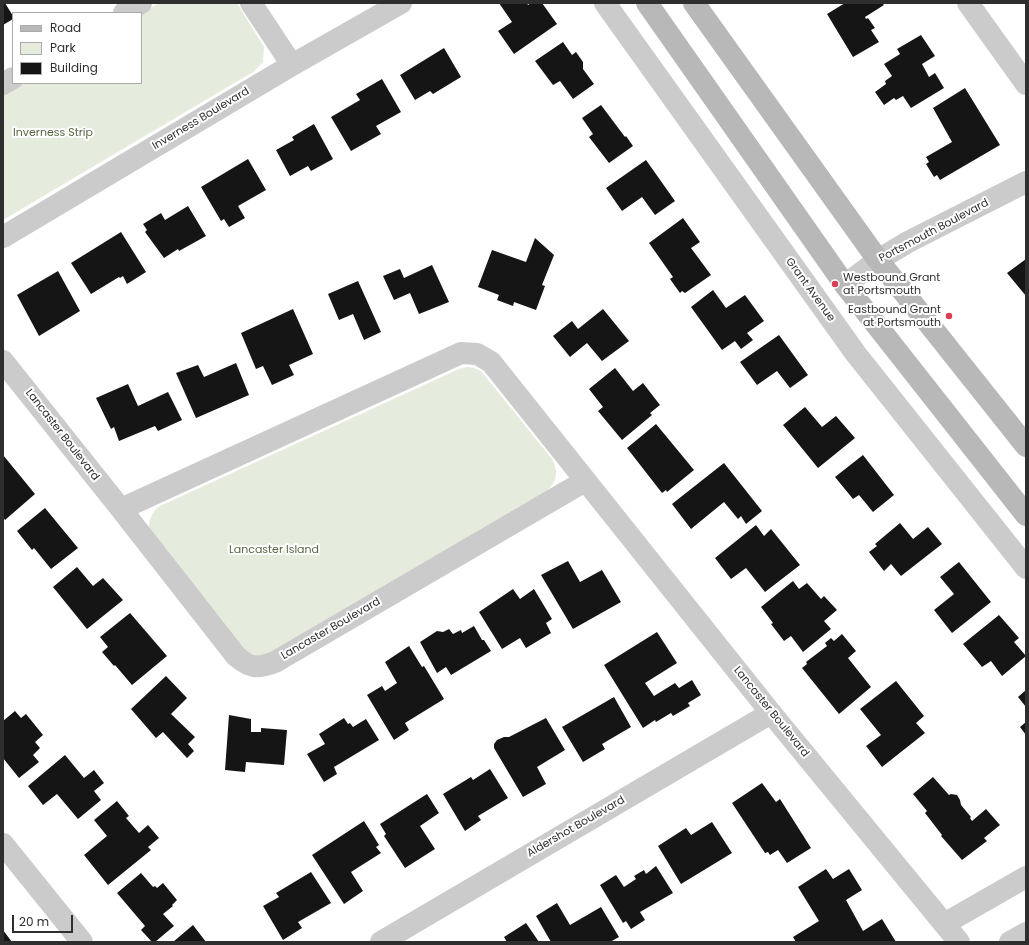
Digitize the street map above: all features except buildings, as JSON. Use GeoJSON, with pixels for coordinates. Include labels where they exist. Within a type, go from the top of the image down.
{"type":"FeatureCollection","features":[{"type":"Feature","properties":{"kind":"main road"},"geometry":{"type":"LineString","coordinates":[[647,3],[845,285],[1026,515]]}},
{"type":"Feature","properties":{"kind":"main road"},"geometry":{"type":"LineString","coordinates":[[694,3],[878,260],[1026,446]]}},
{"type":"Feature","properties":{"kind":"street"},"geometry":{"type":"LineString","coordinates":[[126,12],[141,3]]}},
{"type":"Feature","properties":{"kind":"street"},"geometry":{"type":"LineString","coordinates":[[251,3],[292,65]]}},
{"type":"Feature","properties":{"kind":"street","name":"Inverness Boulevard"},"geometry":{"type":"LineString","coordinates":[[3,237],[292,65],[401,3]]}},
{"type":"Feature","properties":{"kind":"street","name":"Grant Avenue"},"geometry":{"type":"LineString","coordinates":[[605,3],[856,354],[1026,568]]}},
{"type":"Feature","properties":{"kind":"street"},"geometry":{"type":"LineString","coordinates":[[968,3],[1026,84]]}},
{"type":"Feature","properties":{"kind":"street"},"geometry":{"type":"LineString","coordinates":[[3,84],[12,79]]}},
{"type":"Feature","properties":{"kind":"street","name":"Portsmouth Boulevard"},"geometry":{"type":"LineString","coordinates":[[845,285],[878,260],[908,242],[1026,182]]}},
{"type":"Feature","properties":{"kind":"street","name":"Lancaster Boulevard"},"geometry":{"type":"LineString","coordinates":[[121,510],[461,353],[477,354],[491,362],[771,713],[959,942]]}},
{"type":"Feature","properties":{"kind":"street","name":"Lancaster Boulevard"},"geometry":{"type":"LineString","coordinates":[[3,361],[236,656],[254,667],[265,666],[275,662],[585,481]]}},
{"type":"Feature","properties":{"kind":"street","name":"Aldershot Boulevard"},"geometry":{"type":"LineString","coordinates":[[381,942],[771,713]]}},
{"type":"Feature","properties":{"kind":"street"},"geometry":{"type":"LineString","coordinates":[[3,844],[82,942]]}},
{"type":"Feature","properties":{"kind":"street"},"geometry":{"type":"LineString","coordinates":[[944,924],[1026,877]]}},
{"type":"Feature","properties":{"kind":"street"},"geometry":{"type":"LineString","coordinates":[[1010,942],[1026,933]]}},
{"type":"Feature","properties":{"kind":"green space","name":"Inverness Strip"},"geometry":{"type":"Polygon","coordinates":[[[159,3],[237,3],[264,47],[263,62],[253,72],[3,220],[3,95],[22,84],[142,84],[142,13],[159,3]]]}},
{"type":"Feature","properties":{"kind":"green space","name":"Lancaster Island"},"geometry":{"type":"Polygon","coordinates":[[[467,367],[481,371],[552,459],[556,468],[556,476],[555,480],[547,491],[268,654],[261,656],[246,653],[149,529],[150,518],[153,513],[160,506],[459,369],[467,367]]]}},
{"type":"Feature","properties":{"kind":"place","name":"Westbound Grant at Portsmouth"},"geometry":{"type":"Point","coordinates":[835,284]}},
{"type":"Feature","properties":{"kind":"place","name":"Eastbound Grant at Portsmouth"},"geometry":{"type":"Point","coordinates":[949,316]}}]}
